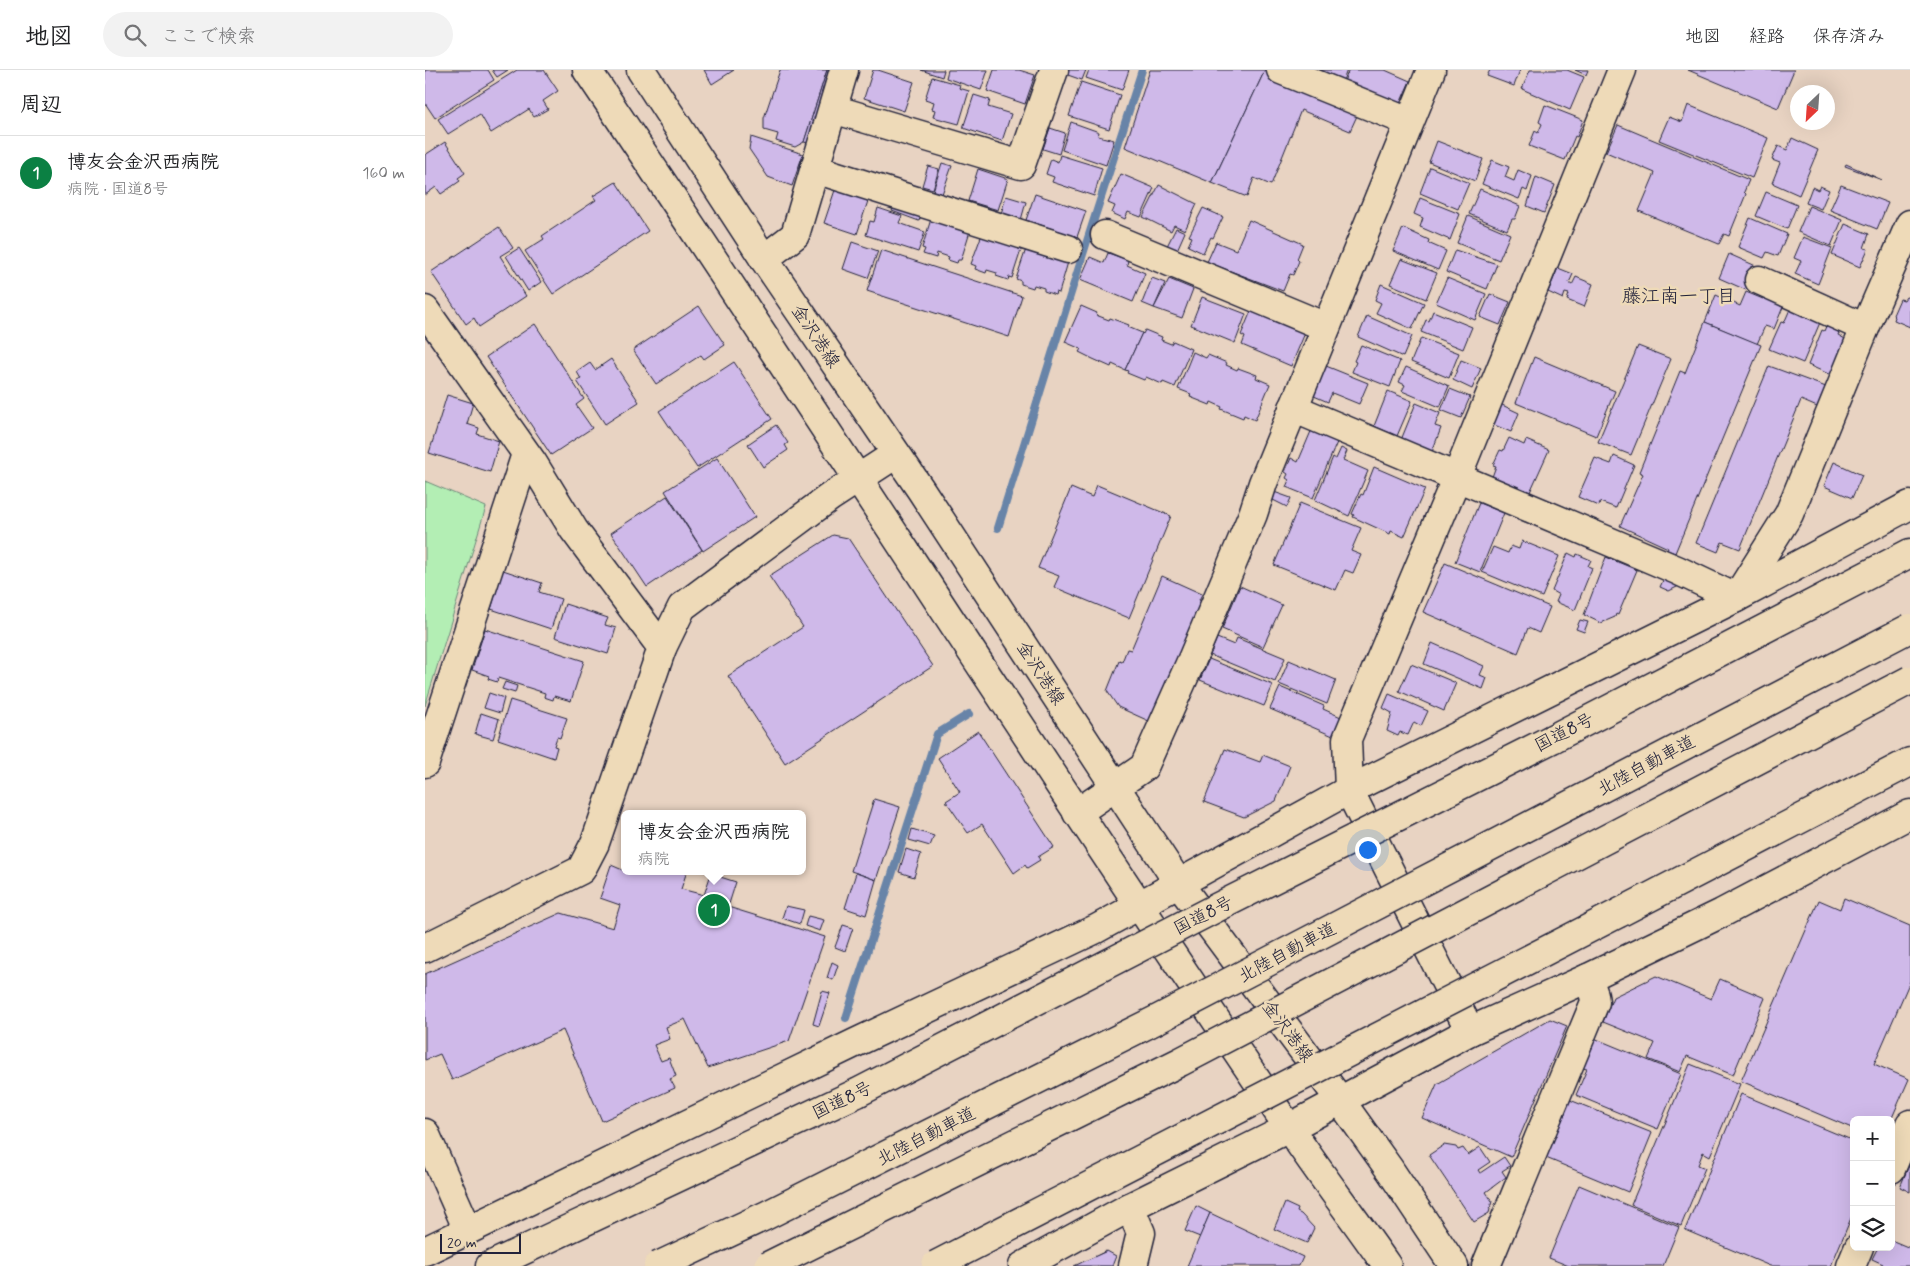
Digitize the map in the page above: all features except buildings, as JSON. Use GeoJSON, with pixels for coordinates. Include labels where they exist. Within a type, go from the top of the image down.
{"type":"FeatureCollection","features":[{"type":"Feature","properties":{"kind":"main road"},"geometry":{"type":"LineString","coordinates":[[587,70],[698,235],[1077,813],[1289,1128],[1387,1266]]}},
{"type":"Feature","properties":{"kind":"main road","name":"金沢港線"},"geometry":{"type":"LineString","coordinates":[[641,70],[764,259],[896,454],[1179,884],[1340,1100],[1455,1266]]}},
{"type":"Feature","properties":{"kind":"main road"},"geometry":{"type":"LineString","coordinates":[[764,259],[795,235],[844,70]]}},
{"type":"Feature","properties":{"kind":"main road"},"geometry":{"type":"LineString","coordinates":[[833,109],[1021,165],[1054,70]]}},
{"type":"Feature","properties":{"kind":"main road"},"geometry":{"type":"LineString","coordinates":[[1281,70],[1409,122]]}},
{"type":"Feature","properties":{"kind":"main road"},"geometry":{"type":"LineString","coordinates":[[1077,813],[1144,767],[1253,514],[1263,482],[1431,70]]}},
{"type":"Feature","properties":{"kind":"main road"},"geometry":{"type":"LineString","coordinates":[[1470,1031],[1349,790],[1347,739],[1457,478],[1622,70]]}},
{"type":"Feature","properties":{"kind":"main road"},"geometry":{"type":"LineString","coordinates":[[815,169],[1068,249]]}},
{"type":"Feature","properties":{"kind":"main road"},"geometry":{"type":"LineString","coordinates":[[1736,598],[1789,514],[1910,224]]}},
{"type":"Feature","properties":{"kind":"main road"},"geometry":{"type":"LineString","coordinates":[[1105,235],[1326,327]]}},
{"type":"Feature","properties":{"kind":"main road"},"geometry":{"type":"LineString","coordinates":[[1759,280],[1865,328]]}},
{"type":"Feature","properties":{"kind":"main road"},"geometry":{"type":"LineString","coordinates":[[425,310],[526,454],[574,530],[662,648]]}},
{"type":"Feature","properties":{"kind":"main road"},"geometry":{"type":"LineString","coordinates":[[1293,408],[1677,570],[1736,598]]}},
{"type":"Feature","properties":{"kind":"main road"},"geometry":{"type":"LineString","coordinates":[[425,763],[526,454]]}},
{"type":"Feature","properties":{"kind":"main road"},"geometry":{"type":"LineString","coordinates":[[425,948],[581,870],[595,843],[662,648],[682,607],[830,497],[896,454]]}},
{"type":"Feature","properties":{"kind":"main road"},"geometry":{"type":"LineString","coordinates":[[425,1251],[855,1042],[1096,929],[1141,906],[1349,790],[1736,598],[1910,505]]}},
{"type":"Feature","properties":{"kind":"main road","name":"国道8号"},"geometry":{"type":"LineString","coordinates":[[490,1266],[857,1093],[1209,912],[1552,739],[1910,553]]}},
{"type":"Feature","properties":{"kind":"main road","name":"北陸自動車道"},"geometry":{"type":"LineString","coordinates":[[658,1266],[765,1216],[1158,1019],[1910,628]]}},
{"type":"Feature","properties":{"kind":"main road"},"geometry":{"type":"LineString","coordinates":[[768,1266],[1180,1062],[1910,680]]}},
{"type":"Feature","properties":{"kind":"main road"},"geometry":{"type":"LineString","coordinates":[[935,1265],[1910,762]]}},
{"type":"Feature","properties":{"kind":"main road"},"geometry":{"type":"LineString","coordinates":[[1023,1266],[1130,1207],[1289,1128],[1470,1031],[1722,914],[1910,814]]}},
{"type":"Feature","properties":{"kind":"main road"},"geometry":{"type":"LineString","coordinates":[[1486,1266],[1595,1002],[1587,978]]}},
{"type":"Feature","properties":{"kind":"main road"},"geometry":{"type":"LineString","coordinates":[[1894,1161],[1910,1124]]}},
{"type":"Feature","properties":{"kind":"main road"},"geometry":{"type":"LineString","coordinates":[[425,1133],[468,1230]]}},
{"type":"Feature","properties":{"kind":"main road"},"geometry":{"type":"LineString","coordinates":[[1130,1207],[1141,1233],[1133,1266]]}},
{"type":"Feature","properties":{"kind":"main road"},"geometry":{"type":"LineString","coordinates":[[1851,1266],[1857,1251]]}},
{"type":"Feature","properties":{"kind":"green space"},"geometry":{"type":"Polygon","coordinates":[[[425,481],[486,507],[425,706],[425,481]]]}},
{"type":"Feature","properties":{"kind":"waterway"},"geometry":{"type":"LineString","coordinates":[[998,528],[1142,70]]}},
{"type":"Feature","properties":{"kind":"waterway"},"geometry":{"type":"LineString","coordinates":[[846,1018],[937,734],[969,714]]}},
{"type":"Feature","properties":{"kind":"place","name":"博友会金沢西病院"},"geometry":{"type":"Point","coordinates":[714,910]}},
{"type":"Feature","properties":{"kind":"district","name":"藤江南一丁目"},"geometry":{"type":"Point","coordinates":[1679,295]}}]}
